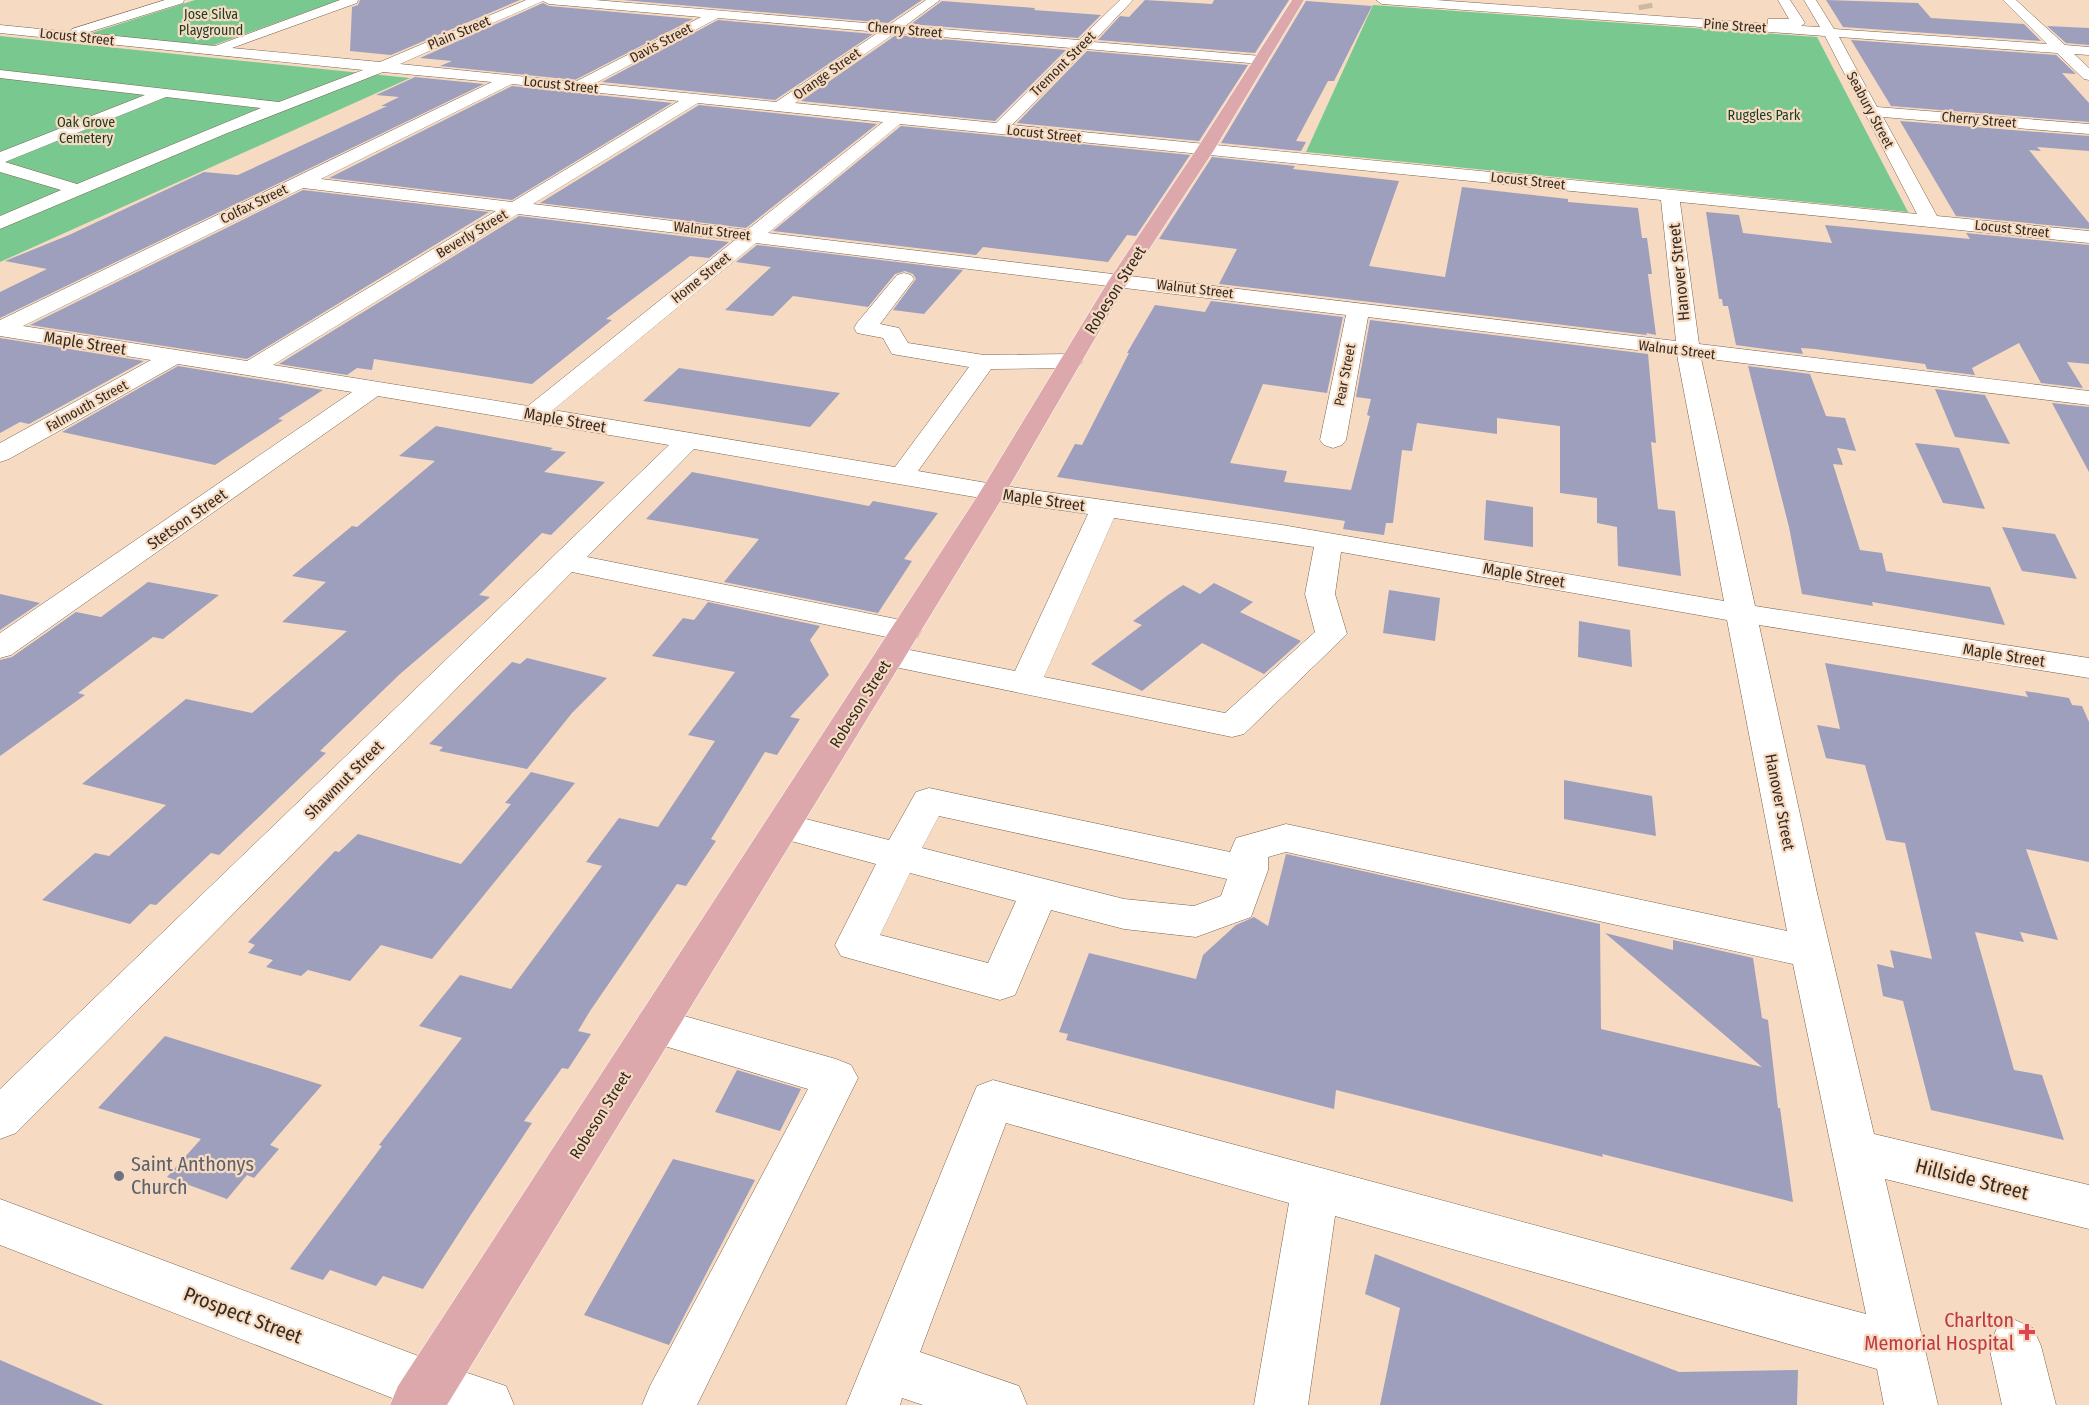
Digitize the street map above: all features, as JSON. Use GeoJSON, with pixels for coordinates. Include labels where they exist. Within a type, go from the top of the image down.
{"type":"FeatureCollection","features":[{"type":"Feature","properties":{"kind":"main road","name":"Robeson Street"},"geometry":{"type":"LineString","coordinates":[[423,1396],[898,644],[993,492],[1119,280],[1205,150],[1298,0]]}},
{"type":"Feature","properties":{"kind":"street"},"geometry":{"type":"LineString","coordinates":[[65,36],[178,0]]}},
{"type":"Feature","properties":{"kind":"street"},"geometry":{"type":"LineString","coordinates":[[213,50],[352,0]]}},
{"type":"Feature","properties":{"kind":"street","name":"Plain Street"},"geometry":{"type":"LineString","coordinates":[[0,223],[278,105],[380,67],[537,0]]}},
{"type":"Feature","properties":{"kind":"street","name":"Cherry Street"},"geometry":{"type":"LineString","coordinates":[[549,0],[1261,60]]}},
{"type":"Feature","properties":{"kind":"street","name":"Davis Street"},"geometry":{"type":"LineString","coordinates":[[578,86],[743,0]]}},
{"type":"Feature","properties":{"kind":"street","name":"Orange Street"},"geometry":{"type":"LineString","coordinates":[[779,107],[934,0]]}},
{"type":"Feature","properties":{"kind":"street","name":"Tremont Street"},"geometry":{"type":"LineString","coordinates":[[999,129],[1127,0]]}},
{"type":"Feature","properties":{"kind":"street","name":"Pine Street"},"geometry":{"type":"LineString","coordinates":[[1382,0],[1651,13],[1830,33],[2089,51]]}},
{"type":"Feature","properties":{"kind":"street"},"geometry":{"type":"LineString","coordinates":[[1523,0],[1651,13],[1798,23],[1784,0]]}},
{"type":"Feature","properties":{"kind":"street","name":"Seabury Street"},"geometry":{"type":"LineString","coordinates":[[1810,0],[1830,33],[1930,221]]}},
{"type":"Feature","properties":{"kind":"street"},"geometry":{"type":"LineString","coordinates":[[2009,0],[2089,76]]}},
{"type":"Feature","properties":{"kind":"street","name":"Locust Street"},"geometry":{"type":"LineString","coordinates":[[0,29],[2089,237]]}},
{"type":"Feature","properties":{"kind":"street"},"geometry":{"type":"LineString","coordinates":[[4,76],[278,105]]}},
{"type":"Feature","properties":{"kind":"street","name":"Colfax Street"},"geometry":{"type":"LineString","coordinates":[[0,329],[509,80]]}},
{"type":"Feature","properties":{"kind":"street"},"geometry":{"type":"LineString","coordinates":[[0,158],[165,92]]}},
{"type":"Feature","properties":{"kind":"street","name":"Beverly Street"},"geometry":{"type":"LineString","coordinates":[[249,370],[695,98]]}},
{"type":"Feature","properties":{"kind":"street","name":"Cherry Street"},"geometry":{"type":"LineString","coordinates":[[1870,111],[2089,129]]}},
{"type":"Feature","properties":{"kind":"street","name":"Home Street"},"geometry":{"type":"LineString","coordinates":[[533,414],[896,119]]}},
{"type":"Feature","properties":{"kind":"street"},"geometry":{"type":"LineString","coordinates":[[0,166],[79,190]]}},
{"type":"Feature","properties":{"kind":"street","name":"Walnut Street"},"geometry":{"type":"LineString","coordinates":[[300,182],[2089,398]]}},
{"type":"Feature","properties":{"kind":"street","name":"Hanover Street"},"geometry":{"type":"LineString","coordinates":[[1670,196],[1688,351],[1811,952],[1911,1405]]}},
{"type":"Feature","properties":{"kind":"street"},"geometry":{"type":"LineString","coordinates":[[904,279],[865,328],[891,333],[900,349],[984,362],[1071,361]]}},
{"type":"Feature","properties":{"kind":"street","name":"Pear Street"},"geometry":{"type":"LineString","coordinates":[[1333,440],[1358,311]]}},
{"type":"Feature","properties":{"kind":"street","name":"Maple Street"},"geometry":{"type":"LineString","coordinates":[[0,329],[533,414],[993,492],[1329,541],[1742,613],[2089,668]]}},
{"type":"Feature","properties":{"kind":"street","name":"Falmouth Street"},"geometry":{"type":"LineString","coordinates":[[0,454],[174,357]]}},
{"type":"Feature","properties":{"kind":"street"},"geometry":{"type":"LineString","coordinates":[[901,477],[984,362]]}},
{"type":"Feature","properties":{"kind":"street","name":"Stetson Street"},"geometry":{"type":"LineString","coordinates":[[0,648],[373,389]]}},
{"type":"Feature","properties":{"kind":"street","name":"Shawmut Street"},"geometry":{"type":"LineString","coordinates":[[0,1119],[688,441]]}},
{"type":"Feature","properties":{"kind":"street"},"geometry":{"type":"LineString","coordinates":[[1025,684],[1104,508]]}},
{"type":"Feature","properties":{"kind":"street"},"geometry":{"type":"LineString","coordinates":[[566,562],[898,644],[1025,684],[1232,726],[1331,634],[1320,594],[1329,541]]}},
{"type":"Feature","properties":{"kind":"street"},"geometry":{"type":"LineString","coordinates":[[1039,891],[1000,983],[855,945],[929,801],[1249,870]]}},
{"type":"Feature","properties":{"kind":"street"},"geometry":{"type":"LineString","coordinates":[[783,826],[1124,914],[1196,922],[1237,906],[1249,870],[1249,848],[1286,838],[1811,952]]}},
{"type":"Feature","properties":{"kind":"street"},"geometry":{"type":"LineString","coordinates":[[656,1026],[836,1078],[669,1405]]}},
{"type":"Feature","properties":{"kind":"street"},"geometry":{"type":"LineString","coordinates":[[1000,1405],[880,1386],[993,1100],[1899,1349]]}},
{"type":"Feature","properties":{"kind":"street","name":"Hillside Street"},"geometry":{"type":"LineString","coordinates":[[1856,1151],[2089,1207]]}},
{"type":"Feature","properties":{"kind":"street"},"geometry":{"type":"LineString","coordinates":[[1281,1405],[1315,1188]]}},
{"type":"Feature","properties":{"kind":"street","name":"Prospect Street"},"geometry":{"type":"LineString","coordinates":[[0,1222],[423,1396],[487,1405]]}},
{"type":"Feature","properties":{"kind":"street"},"geometry":{"type":"LineString","coordinates":[[2015,1346],[2030,1405]]}},
{"type":"Feature","properties":{"kind":"green space","name":"Jose Silva Playground"},"geometry":{"type":"Polygon","coordinates":[[[195,0],[340,0],[211,46],[88,34],[195,0]]]}},
{"type":"Feature","properties":{"kind":"green space","name":"Ruggles Park"},"geometry":{"type":"Polygon","coordinates":[[[1373,5],[1817,37],[1908,212],[1306,152],[1373,5]]]}},
{"type":"Feature","properties":{"kind":"green space","name":"Oak Grove Cemetery"},"geometry":{"type":"Polygon","coordinates":[[[0,36],[410,78],[0,262],[0,36]]]}},
{"type":"Feature","properties":{"kind":"building"},"geometry":{"type":"Polygon","coordinates":[[[360,0],[520,0],[391,55],[350,51],[352,7],[358,5],[360,0]]]}},
{"type":"Feature","properties":{"kind":"building"},"geometry":{"type":"Polygon","coordinates":[[[622,0],[922,0],[888,23],[622,0]]]}},
{"type":"Feature","properties":{"kind":"building"},"geometry":{"type":"Polygon","coordinates":[[[1145,0],[1212,4],[1214,0],[1289,0],[1255,53],[1098,40],[1120,16],[1129,17],[1145,0]]]}},
{"type":"Feature","properties":{"kind":"building"},"geometry":{"type":"Polygon","coordinates":[[[1826,0],[1918,3],[1931,18],[2024,24],[2041,41],[1843,27],[1826,0]]]}},
{"type":"Feature","properties":{"kind":"building"},"geometry":{"type":"Polygon","coordinates":[[[942,1],[1101,15],[1078,38],[911,24],[942,1]]]}},
{"type":"Feature","properties":{"kind":"building"},"geometry":{"type":"Polygon","coordinates":[[[1306,1],[1372,6],[1334,81],[1328,81],[1296,141],[1306,142],[1301,151],[1221,143],[1306,1]]]}},
{"type":"Feature","properties":{"kind":"building"},"geometry":{"type":"Polygon","coordinates":[[[543,3],[549,6],[693,19],[575,80],[440,66],[452,61],[420,58],[543,3]]]}},
{"type":"Feature","properties":{"kind":"building"},"geometry":{"type":"Polygon","coordinates":[[[718,20],[873,34],[775,100],[602,82],[718,20]]]}},
{"type":"Feature","properties":{"kind":"building"},"geometry":{"type":"Polygon","coordinates":[[[2047,26],[2089,28],[2089,45],[2066,43],[2047,26]]]}},
{"type":"Feature","properties":{"kind":"building"},"geometry":{"type":"Polygon","coordinates":[[[896,35],[1066,50],[995,121],[801,101],[896,35]]]}},
{"type":"Feature","properties":{"kind":"building"},"geometry":{"type":"Polygon","coordinates":[[[1851,40],[2056,55],[2076,74],[2062,73],[2089,103],[2089,122],[1891,106],[1851,40]]]}},
{"type":"Feature","properties":{"kind":"building"},"geometry":{"type":"Polygon","coordinates":[[[1087,51],[1248,65],[1199,141],[1017,123],[1087,51]]]}},
{"type":"Feature","properties":{"kind":"building"},"geometry":{"type":"Polygon","coordinates":[[[415,77],[484,84],[0,318],[0,292],[47,269],[5,261],[69,235],[204,172],[238,175],[387,106],[381,106],[399,97],[376,95],[415,77]]]}},
{"type":"Feature","properties":{"kind":"building"},"geometry":{"type":"Polygon","coordinates":[[[512,86],[672,103],[512,200],[329,178],[512,86]]]}},
{"type":"Feature","properties":{"kind":"building"},"geometry":{"type":"Polygon","coordinates":[[[699,105],[877,124],[746,228],[540,203],[699,105]]]}},
{"type":"Feature","properties":{"kind":"building"},"geometry":{"type":"Polygon","coordinates":[[[1900,121],[2089,136],[2089,151],[2037,147],[2041,151],[2029,150],[2089,223],[2089,229],[1956,216],[1900,121]]]}},
{"type":"Feature","properties":{"kind":"building"},"geometry":{"type":"Polygon","coordinates":[[[901,126],[1190,155],[1136,236],[1127,235],[1108,262],[983,247],[976,255],[773,231],[901,126]]]}},
{"type":"Feature","properties":{"kind":"building"},"geometry":{"type":"Polygon","coordinates":[[[1212,157],[1399,181],[1369,266],[1445,277],[1462,187],[1568,199],[1568,202],[1638,208],[1642,238],[1647,238],[1652,274],[1648,274],[1656,335],[1219,284],[1237,249],[1159,239],[1212,157]]]}},
{"type":"Feature","properties":{"kind":"building"},"geometry":{"type":"Polygon","coordinates":[[[303,190],[489,212],[247,359],[30,325],[303,190]]]}},
{"type":"Feature","properties":{"kind":"building"},"geometry":{"type":"Polygon","coordinates":[[[1706,212],[1739,215],[1743,233],[1832,243],[1825,225],[1970,239],[1966,233],[2089,245],[2089,364],[2067,362],[2083,388],[2041,383],[2019,343],[1972,368],[1975,375],[1927,369],[1925,364],[1815,349],[1801,348],[1803,354],[1736,345],[1728,306],[1723,306],[1722,299],[1719,299],[1706,212]]]}},
{"type":"Feature","properties":{"kind":"building"},"geometry":{"type":"Polygon","coordinates":[[[519,216],[729,242],[709,258],[690,256],[606,319],[612,320],[532,384],[374,359],[372,370],[357,368],[347,375],[279,364],[519,216]]]}},
{"type":"Feature","properties":{"kind":"building"},"geometry":{"type":"Polygon","coordinates":[[[757,245],[963,270],[924,314],[893,310],[916,279],[913,274],[905,271],[895,274],[868,307],[793,296],[773,316],[725,310],[771,267],[736,262],[757,245]]]}},
{"type":"Feature","properties":{"kind":"building"},"geometry":{"type":"Polygon","coordinates":[[[1211,301],[1343,317],[1327,393],[1263,384],[1230,463],[1287,471],[1284,482],[1351,490],[1370,416],[1367,415],[1371,399],[1356,397],[1370,320],[1648,354],[1656,443],[1651,442],[1658,509],[1675,511],[1681,576],[1618,566],[1617,527],[1597,523],[1597,498],[1560,493],[1560,426],[1497,418],[1497,434],[1417,423],[1412,451],[1402,450],[1393,523],[1386,523],[1384,535],[1343,529],[1345,521],[1057,477],[1075,444],[1082,445],[1129,353],[1127,353],[1155,305],[1205,312],[1211,301]]]}},
{"type":"Feature","properties":{"kind":"building"},"geometry":{"type":"Polygon","coordinates":[[[0,338],[144,361],[29,424],[20,422],[0,433],[0,338]]]}},
{"type":"Feature","properties":{"kind":"building"},"geometry":{"type":"Polygon","coordinates":[[[178,366],[323,390],[278,419],[283,420],[215,465],[62,432],[178,366]]]}},
{"type":"Feature","properties":{"kind":"building"},"geometry":{"type":"Polygon","coordinates":[[[1748,366],[1810,374],[1826,416],[1845,418],[1856,451],[1837,448],[1843,465],[1833,464],[1860,550],[1882,553],[1886,571],[1990,587],[2005,625],[1872,602],[1873,606],[1802,594],[1789,527],[1748,366]]]}},
{"type":"Feature","properties":{"kind":"building"},"geometry":{"type":"Polygon","coordinates":[[[679,368],[840,393],[810,427],[643,401],[679,368]]]}},
{"type":"Feature","properties":{"kind":"building"},"geometry":{"type":"Polygon","coordinates":[[[1935,389],[1985,395],[2010,444],[1955,437],[1935,389]]]}},
{"type":"Feature","properties":{"kind":"building"},"geometry":{"type":"Polygon","coordinates":[[[2052,403],[2089,407],[2089,472],[2052,403]]]}},
{"type":"Feature","properties":{"kind":"building"},"geometry":{"type":"Polygon","coordinates":[[[436,426],[566,452],[544,472],[605,482],[551,535],[542,533],[479,595],[490,597],[400,674],[320,751],[326,753],[219,855],[211,853],[156,905],[150,904],[130,924],[42,900],[95,853],[109,856],[166,805],[82,784],[186,699],[252,713],[347,631],[282,622],[326,582],[292,576],[352,526],[357,527],[435,461],[399,456],[436,426]]]}},
{"type":"Feature","properties":{"kind":"building"},"geometry":{"type":"Polygon","coordinates":[[[1915,443],[1959,448],[1985,509],[1943,503],[1915,443]]]}},
{"type":"Feature","properties":{"kind":"building"},"geometry":{"type":"Polygon","coordinates":[[[692,472],[869,506],[873,501],[938,513],[904,559],[912,561],[878,613],[724,582],[759,539],[646,519],[692,472]]]}},
{"type":"Feature","properties":{"kind":"building"},"geometry":{"type":"Polygon","coordinates":[[[1486,500],[1533,507],[1533,547],[1484,540],[1486,500]]]}},
{"type":"Feature","properties":{"kind":"building"},"geometry":{"type":"Polygon","coordinates":[[[2002,527],[2055,534],[2077,579],[2022,571],[2002,527]]]}},
{"type":"Feature","properties":{"kind":"building"},"geometry":{"type":"Polygon","coordinates":[[[148,582],[219,595],[163,639],[153,637],[78,693],[85,695],[0,756],[0,660],[12,657],[76,612],[101,617],[148,582]]]}},
{"type":"Feature","properties":{"kind":"building"},"geometry":{"type":"Polygon","coordinates":[[[1214,583],[1253,602],[1240,612],[1301,641],[1264,674],[1202,643],[1142,691],[1091,664],[1142,625],[1133,621],[1183,585],[1200,594],[1214,583]]]}},
{"type":"Feature","properties":{"kind":"building"},"geometry":{"type":"Polygon","coordinates":[[[1389,590],[1440,598],[1435,641],[1383,633],[1389,590]]]}},
{"type":"Feature","properties":{"kind":"building"},"geometry":{"type":"Polygon","coordinates":[[[0,594],[40,603],[0,630],[0,594]]]}},
{"type":"Feature","properties":{"kind":"building"},"geometry":{"type":"Polygon","coordinates":[[[708,602],[820,626],[810,640],[829,675],[790,717],[800,719],[777,755],[765,752],[711,839],[716,841],[686,886],[677,884],[590,1011],[578,1031],[591,1034],[568,1069],[562,1068],[524,1121],[532,1123],[423,1289],[383,1276],[376,1286],[330,1270],[323,1280],[290,1269],[382,1146],[379,1145],[462,1038],[419,1026],[460,975],[511,989],[602,866],[586,862],[619,818],[658,827],[715,741],[688,735],[735,672],[652,656],[683,618],[694,620],[708,602]]]}},
{"type":"Feature","properties":{"kind":"building"},"geometry":{"type":"Polygon","coordinates":[[[1579,621],[1630,630],[1632,667],[1578,657],[1579,621]]]}},
{"type":"Feature","properties":{"kind":"building"},"geometry":{"type":"Polygon","coordinates":[[[527,658],[607,678],[572,713],[527,769],[439,751],[443,747],[429,744],[512,662],[520,664],[527,658]]]}},
{"type":"Feature","properties":{"kind":"building"},"geometry":{"type":"Polygon","coordinates":[[[1825,663],[2028,697],[2025,691],[2069,698],[2072,705],[2082,706],[2089,722],[2089,862],[2026,849],[2058,940],[2020,932],[2024,942],[1975,932],[2014,1070],[2042,1075],[2064,1140],[1931,1110],[1903,1001],[1883,996],[1877,964],[1894,968],[1890,950],[1932,959],[1905,843],[1886,840],[1865,765],[1826,758],[1817,725],[1840,729],[1825,663]]]}},
{"type":"Feature","properties":{"kind":"building"},"geometry":{"type":"Polygon","coordinates":[[[531,772],[575,783],[432,959],[381,945],[350,981],[308,970],[301,976],[266,967],[273,960],[248,953],[255,945],[248,942],[335,851],[339,852],[358,834],[461,864],[511,804],[505,803],[531,772]]]}},
{"type":"Feature","properties":{"kind":"building"},"geometry":{"type":"Polygon","coordinates":[[[1564,780],[1652,796],[1656,836],[1564,819],[1564,780]]]}},
{"type":"Feature","properties":{"kind":"building"},"geometry":{"type":"Polygon","coordinates":[[[1286,854],[1600,924],[1601,1029],[1762,1067],[1605,933],[1673,950],[1673,940],[1753,958],[1762,1018],[1768,1020],[1778,1108],[1780,1108],[1793,1202],[1336,1090],[1334,1109],[1066,1040],[1068,1034],[1059,1032],[1089,953],[1196,979],[1203,955],[1236,925],[1254,917],[1268,926],[1286,854]]]}},
{"type":"Feature","properties":{"kind":"building"},"geometry":{"type":"Polygon","coordinates":[[[165,1036],[322,1085],[270,1145],[279,1149],[254,1178],[247,1175],[227,1199],[167,1177],[201,1139],[98,1108],[165,1036]]]}},
{"type":"Feature","properties":{"kind":"building"},"geometry":{"type":"Polygon","coordinates":[[[737,1070],[801,1089],[780,1131],[715,1112],[737,1070]]]}},
{"type":"Feature","properties":{"kind":"building"},"geometry":{"type":"Polygon","coordinates":[[[673,1159],[755,1180],[669,1345],[584,1315],[673,1159]]]}},
{"type":"Feature","properties":{"kind":"building"},"geometry":{"type":"Polygon","coordinates":[[[1375,1254],[1679,1372],[1798,1370],[1797,1405],[1380,1405],[1400,1308],[1365,1294],[1375,1254]]]}},
{"type":"Feature","properties":{"kind":"building"},"geometry":{"type":"Polygon","coordinates":[[[0,1360],[104,1405],[0,1405],[0,1360]]]}},
{"type":"Feature","properties":{"kind":"tunnel"},"geometry":{"type":"LineString","coordinates":[[1645,4],[1646,9]]}},
{"type":"Feature","properties":{"kind":"place","name":"Saint Anthonys Church"},"geometry":{"type":"Point","coordinates":[119,1176]}},
{"type":"Feature","properties":{"kind":"place","name":"Charlton Memorial Hospital"},"geometry":{"type":"Point","coordinates":[2027,1332]}}]}
